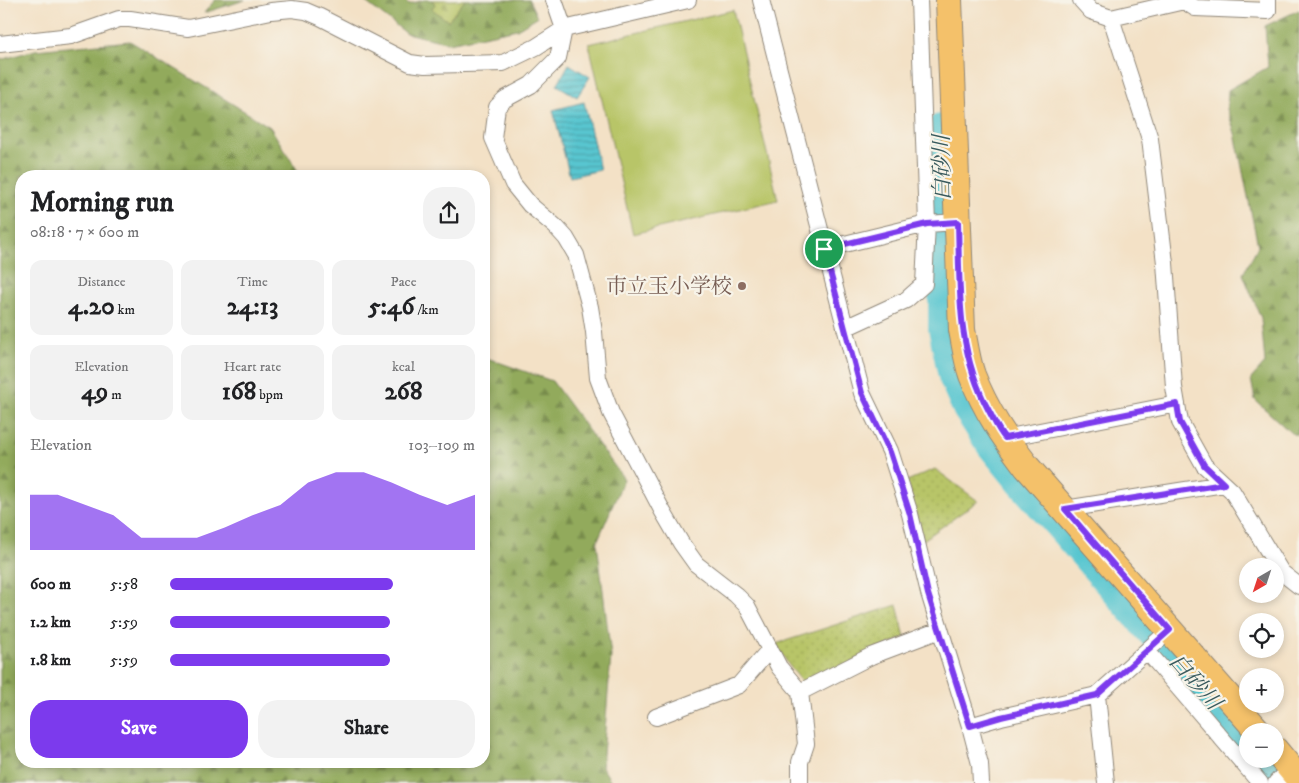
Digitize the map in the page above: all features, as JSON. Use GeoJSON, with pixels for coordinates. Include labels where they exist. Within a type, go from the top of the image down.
{"type":"FeatureCollection","features":[{"type":"Feature","properties":{"kind":"main road"},"geometry":{"type":"LineString","coordinates":[[949,0],[942,223],[962,330],[972,373],[983,400],[1005,438],[1065,509],[1158,641],[1249,723]]}},
{"type":"Feature","properties":{"kind":"street"},"geometry":{"type":"LineString","coordinates":[[554,0],[564,29],[558,58],[531,85],[505,99],[498,107],[493,138],[513,184],[530,205],[566,238],[576,255],[591,316],[598,378],[611,413],[663,512],[696,564],[747,606],[779,667],[800,692],[806,744],[800,762],[800,783]]}},
{"type":"Feature","properties":{"kind":"street"},"geometry":{"type":"LineString","coordinates":[[0,44],[71,36],[119,19],[188,28],[271,11],[292,9],[306,11],[320,17],[410,63],[493,64],[502,63],[536,47],[564,29],[688,0]]}},
{"type":"Feature","properties":{"kind":"street"},"geometry":{"type":"LineString","coordinates":[[761,0],[862,393],[890,452],[910,514],[928,594],[970,726],[980,764],[981,783]]}},
{"type":"Feature","properties":{"kind":"street"},"geometry":{"type":"LineString","coordinates":[[845,328],[906,300],[924,284],[942,223],[919,0]]}},
{"type":"Feature","properties":{"kind":"street"},"geometry":{"type":"LineString","coordinates":[[1081,0],[1091,11],[1111,18],[1184,1],[1195,8],[1268,11],[1268,0]]}},
{"type":"Feature","properties":{"kind":"street"},"geometry":{"type":"LineString","coordinates":[[1111,18],[1150,139],[1166,263],[1174,387],[1180,422],[1204,465],[1232,491],[1281,572],[1299,586]]}},
{"type":"Feature","properties":{"kind":"street"},"geometry":{"type":"LineString","coordinates":[[824,249],[942,223]]}},
{"type":"Feature","properties":{"kind":"street"},"geometry":{"type":"LineString","coordinates":[[1005,438],[1177,404]]}},
{"type":"Feature","properties":{"kind":"street"},"geometry":{"type":"LineString","coordinates":[[1065,509],[1224,484]]}},
{"type":"Feature","properties":{"kind":"street"},"geometry":{"type":"LineString","coordinates":[[800,692],[871,656],[940,630]]}},
{"type":"Feature","properties":{"kind":"street"},"geometry":{"type":"LineString","coordinates":[[970,726],[1097,695],[1158,641],[1260,783]]}},
{"type":"Feature","properties":{"kind":"street"},"geometry":{"type":"LineString","coordinates":[[656,717],[739,685],[770,649]]}},
{"type":"Feature","properties":{"kind":"street"},"geometry":{"type":"LineString","coordinates":[[1097,695],[1106,783]]}},
{"type":"Feature","properties":{"kind":"green space"},"geometry":{"type":"Polygon","coordinates":[[[215,0],[245,0],[204,13],[215,0]]]}},
{"type":"Feature","properties":{"kind":"green space"},"geometry":{"type":"Polygon","coordinates":[[[363,0],[405,0],[409,4],[432,0],[448,20],[465,0],[529,0],[537,17],[517,29],[449,43],[406,33],[363,0]]]}},
{"type":"Feature","properties":{"kind":"green space"},"geometry":{"type":"Polygon","coordinates":[[[432,0],[465,0],[448,21],[432,9],[435,4],[432,0]]]}},
{"type":"Feature","properties":{"kind":"green space"},"geometry":{"type":"Polygon","coordinates":[[[733,10],[778,200],[633,234],[589,44],[733,10]]]}},
{"type":"Feature","properties":{"kind":"green space"},"geometry":{"type":"Polygon","coordinates":[[[1299,10],[1299,436],[1291,433],[1255,400],[1251,379],[1265,363],[1261,318],[1243,274],[1258,246],[1235,133],[1227,109],[1228,90],[1268,67],[1265,26],[1299,10]]]}},
{"type":"Feature","properties":{"kind":"green space"},"geometry":{"type":"Polygon","coordinates":[[[130,41],[270,127],[297,170],[15,170],[15,768],[490,768],[490,359],[552,381],[624,479],[597,542],[611,656],[602,767],[612,783],[0,783],[0,60],[35,50],[130,41]]]}},
{"type":"Feature","properties":{"kind":"green space"},"geometry":{"type":"Polygon","coordinates":[[[935,469],[978,501],[922,541],[907,481],[935,469]]]}},
{"type":"Feature","properties":{"kind":"green space"},"geometry":{"type":"Polygon","coordinates":[[[897,605],[905,637],[805,685],[788,664],[776,644],[897,605]]]}},
{"type":"Feature","properties":{"kind":"water"},"geometry":{"type":"Polygon","coordinates":[[[569,64],[590,77],[577,97],[557,85],[569,64]]]}},
{"type":"Feature","properties":{"kind":"water"},"geometry":{"type":"Polygon","coordinates":[[[584,102],[600,170],[570,177],[553,110],[584,102]]]}},
{"type":"Feature","properties":{"kind":"waterway","name":"白砂川"},"geometry":{"type":"LineString","coordinates":[[941,131],[945,231],[945,328],[955,376],[969,408],[992,443],[1022,480],[1239,730]]}},
{"type":"Feature","properties":{"kind":"waterway","name":"白砂川"},"geometry":{"type":"LineString","coordinates":[[1272,768],[1285,783]]}},
{"type":"Feature","properties":{"kind":"place","name":"市立玉小学校"},"geometry":{"type":"Point","coordinates":[742,286]}},
{"type":"Feature","properties":{"kind":"route"},"geometry":{"type":"LineString","coordinates":[[958,222],[962,330],[972,373],[983,400],[1005,438],[1177,404],[1180,422],[1204,465],[1224,484],[1065,509],[1170,630],[1097,695],[970,726],[928,594],[910,514],[890,452],[862,393],[824,249],[927,224],[958,222]]}}]}
